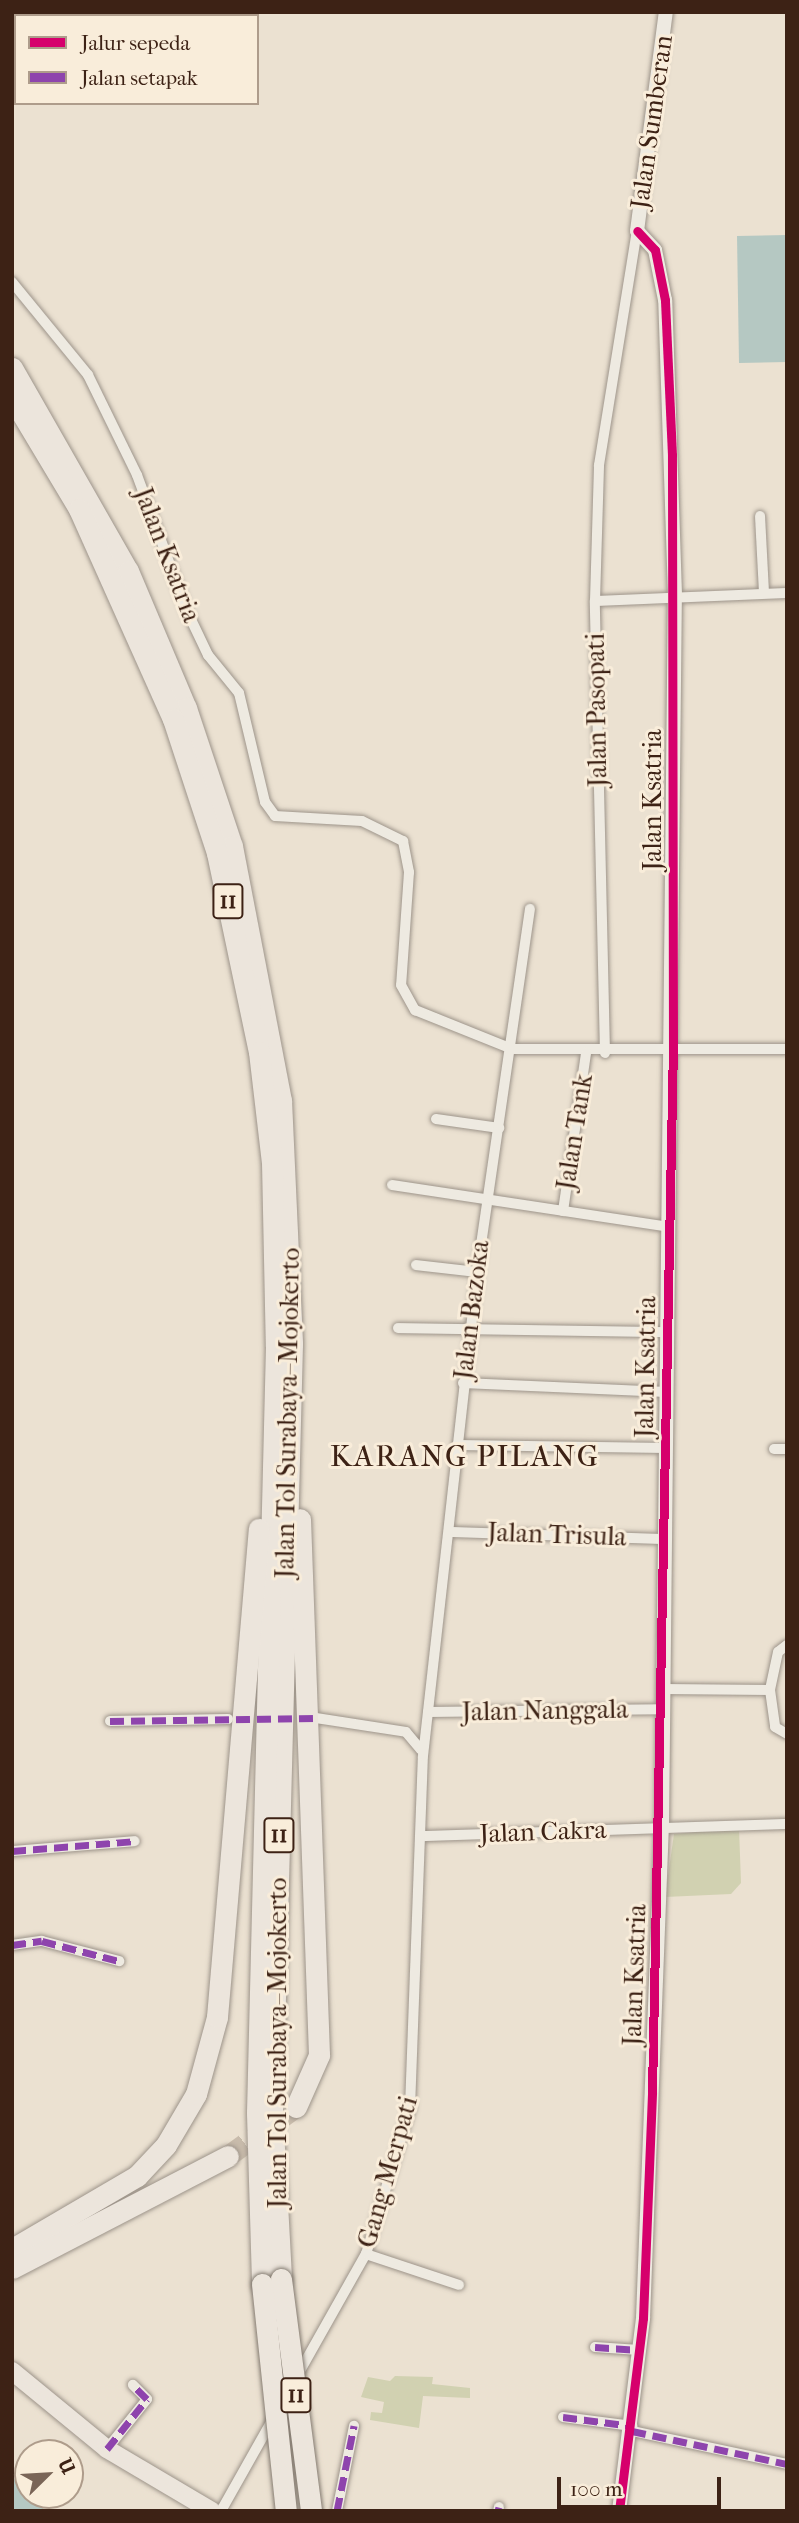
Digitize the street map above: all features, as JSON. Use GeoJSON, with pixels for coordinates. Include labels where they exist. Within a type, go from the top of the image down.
{"type":"FeatureCollection","features":[{"type":"Feature","properties":{"kind":"highway","name":"Jalan Tol Surabaya–Mojokerto"},"geometry":{"type":"LineString","coordinates":[[12,368],[117,586],[173,719],[217,853],[259,1052],[272,1162],[273,1427],[257,2113],[272,2282],[286,2511]]}},
{"type":"Feature","properties":{"kind":"highway","name":"Jalan Tol Surabaya–Mojokerto"},"geometry":{"type":"LineString","coordinates":[[12,397],[31,411],[128,571],[186,708],[232,846],[281,1100],[290,1212],[291,1391],[272,2111],[272,2282],[311,2511]]}},
{"type":"Feature","properties":{"kind":"highway"},"geometry":{"type":"LineString","coordinates":[[291,1391],[319,2055],[296,2107]]}},
{"type":"Feature","properties":{"kind":"highway"},"geometry":{"type":"LineString","coordinates":[[12,2249],[137,2176],[181,2120],[212,2047],[273,1427]]}},
{"type":"Feature","properties":{"kind":"highway"},"geometry":{"type":"LineString","coordinates":[[12,2268],[228,2156]]}},
{"type":"Feature","properties":{"kind":"main road"},"geometry":{"type":"LineString","coordinates":[[12,2371],[107,2449],[212,2511]]}},
{"type":"Feature","properties":{"kind":"street","name":"Jalan Sumberan"},"geometry":{"type":"LineString","coordinates":[[636,231],[666,12]]}},
{"type":"Feature","properties":{"kind":"street","name":"Jalan Pasopati"},"geometry":{"type":"LineString","coordinates":[[605,1053],[595,601],[599,464],[612,367],[636,231]]}},
{"type":"Feature","properties":{"kind":"street","name":"Jalan Ksatria"},"geometry":{"type":"LineString","coordinates":[[619,2511],[632,2428],[639,2350],[662,1828],[673,1050],[675,595],[665,300],[656,250],[636,231]]}},
{"type":"Feature","properties":{"kind":"street","name":"Jalan Ksatria"},"geometry":{"type":"LineString","coordinates":[[12,282],[88,375],[137,475],[187,611],[208,655],[239,693],[265,802],[275,816],[362,821],[403,841],[410,872],[400,961],[406,999],[430,1019],[512,1049],[586,1053],[673,1050]]}},
{"type":"Feature","properties":{"kind":"street"},"geometry":{"type":"LineString","coordinates":[[760,516],[764,593]]}},
{"type":"Feature","properties":{"kind":"street"},"geometry":{"type":"LineString","coordinates":[[595,601],[675,595],[787,593]]}},
{"type":"Feature","properties":{"kind":"street","name":"Jalan Bazoka"},"geometry":{"type":"LineString","coordinates":[[428,1712],[450,1532],[463,1383],[486,1201],[512,1049],[530,909]]}},
{"type":"Feature","properties":{"kind":"street"},"geometry":{"type":"LineString","coordinates":[[673,1050],[787,1049]]}},
{"type":"Feature","properties":{"kind":"street","name":"Jalan Tank"},"geometry":{"type":"LineString","coordinates":[[563,1211],[586,1053]]}},
{"type":"Feature","properties":{"kind":"street"},"geometry":{"type":"LineString","coordinates":[[436,1119],[499,1128]]}},
{"type":"Feature","properties":{"kind":"street"},"geometry":{"type":"LineString","coordinates":[[392,1185],[669,1227]]}},
{"type":"Feature","properties":{"kind":"street"},"geometry":{"type":"LineString","coordinates":[[415,1265],[477,1272]]}},
{"type":"Feature","properties":{"kind":"street"},"geometry":{"type":"LineString","coordinates":[[398,1328],[667,1332]]}},
{"type":"Feature","properties":{"kind":"street"},"geometry":{"type":"LineString","coordinates":[[463,1383],[667,1392]]}},
{"type":"Feature","properties":{"kind":"street"},"geometry":{"type":"LineString","coordinates":[[457,1446],[666,1448]]}},
{"type":"Feature","properties":{"kind":"street"},"geometry":{"type":"LineString","coordinates":[[774,1449],[787,1449]]}},
{"type":"Feature","properties":{"kind":"street","name":"Jalan Trisula"},"geometry":{"type":"LineString","coordinates":[[450,1532],[664,1539]]}},
{"type":"Feature","properties":{"kind":"street"},"geometry":{"type":"LineString","coordinates":[[787,1646],[778,1652],[770,1690],[775,1727],[787,1734]]}},
{"type":"Feature","properties":{"kind":"street"},"geometry":{"type":"LineString","coordinates":[[663,1689],[770,1690]]}},
{"type":"Feature","properties":{"kind":"street","name":"Jalan Nanggala"},"geometry":{"type":"LineString","coordinates":[[428,1712],[663,1709]]}},
{"type":"Feature","properties":{"kind":"street","name":"Gang Merpati"},"geometry":{"type":"LineString","coordinates":[[221,2511],[366,2254],[410,2108],[424,1836],[423,1756],[428,1712]]}},
{"type":"Feature","properties":{"kind":"street"},"geometry":{"type":"LineString","coordinates":[[316,1718],[406,1732],[418,1740],[423,1756]]}},
{"type":"Feature","properties":{"kind":"street"},"geometry":{"type":"LineString","coordinates":[[110,1721],[228,1719]]}},
{"type":"Feature","properties":{"kind":"street","name":"Jalan Cakra"},"geometry":{"type":"LineString","coordinates":[[424,1836],[787,1824]]}},
{"type":"Feature","properties":{"kind":"street"},"geometry":{"type":"LineString","coordinates":[[12,1851],[135,1841]]}},
{"type":"Feature","properties":{"kind":"street"},"geometry":{"type":"LineString","coordinates":[[12,1945],[42,1941],[119,1961]]}},
{"type":"Feature","properties":{"kind":"street"},"geometry":{"type":"LineString","coordinates":[[366,2254],[459,2285]]}},
{"type":"Feature","properties":{"kind":"street"},"geometry":{"type":"LineString","coordinates":[[595,2347],[639,2350]]}},
{"type":"Feature","properties":{"kind":"street"},"geometry":{"type":"LineString","coordinates":[[107,2449],[147,2399],[133,2385]]}},
{"type":"Feature","properties":{"kind":"street"},"geometry":{"type":"LineString","coordinates":[[563,2417],[632,2428],[787,2464]]}},
{"type":"Feature","properties":{"kind":"street"},"geometry":{"type":"LineString","coordinates":[[337,2511],[354,2426]]}},
{"type":"Feature","properties":{"kind":"green space"},"geometry":{"type":"Polygon","coordinates":[[[739,1828],[741,1883],[731,1894],[665,1897],[674,1834],[739,1828]]]}},
{"type":"Feature","properties":{"kind":"green space"},"geometry":{"type":"Polygon","coordinates":[[[395,2376],[433,2377],[432,2384],[470,2388],[470,2398],[423,2396],[419,2428],[370,2420],[371,2412],[382,2413],[384,2402],[361,2397],[368,2377],[390,2381],[395,2376]]]}},
{"type":"Feature","properties":{"kind":"shaded area"},"geometry":{"type":"Polygon","coordinates":[[[787,235],[787,362],[739,363],[737,236],[787,235]]]}},
{"type":"Feature","properties":{"kind":"shaded area"},"geometry":{"type":"Polygon","coordinates":[[[12,2476],[14,2509],[46,2511],[12,2511],[12,2476]]]}},
{"type":"Feature","properties":{"kind":"tunnel"},"geometry":{"type":"LineString","coordinates":[[228,2156],[296,2107]]}},
{"type":"Feature","properties":{"kind":"marked path"},"geometry":{"type":"LineString","coordinates":[[110,1721],[316,1718]]}},
{"type":"Feature","properties":{"kind":"marked path"},"geometry":{"type":"LineString","coordinates":[[12,1851],[135,1841]]}},
{"type":"Feature","properties":{"kind":"marked path"},"geometry":{"type":"LineString","coordinates":[[12,1945],[42,1941],[119,1961]]}},
{"type":"Feature","properties":{"kind":"marked path"},"geometry":{"type":"LineString","coordinates":[[595,2347],[639,2350]]}},
{"type":"Feature","properties":{"kind":"marked path"},"geometry":{"type":"LineString","coordinates":[[107,2449],[147,2399],[133,2385]]}},
{"type":"Feature","properties":{"kind":"marked path"},"geometry":{"type":"LineString","coordinates":[[563,2417],[632,2426]]}},
{"type":"Feature","properties":{"kind":"marked path"},"geometry":{"type":"LineString","coordinates":[[337,2511],[354,2426]]}},
{"type":"Feature","properties":{"kind":"marked path"},"geometry":{"type":"LineString","coordinates":[[632,2431],[787,2464]]}},
{"type":"Feature","properties":{"kind":"marked path"},"geometry":{"type":"LineString","coordinates":[[498,2511],[499,2507]]}},
{"type":"Feature","properties":{"kind":"cycle path"},"geometry":{"type":"LineString","coordinates":[[619,2511],[643,2318],[652,2092],[673,1050],[672,455],[665,300],[655,250],[637,231]]}},
{"type":"Feature","properties":{"kind":"district","name":"KARANG PILANG"},"geometry":{"type":"Point","coordinates":[465,1457]}}]}
